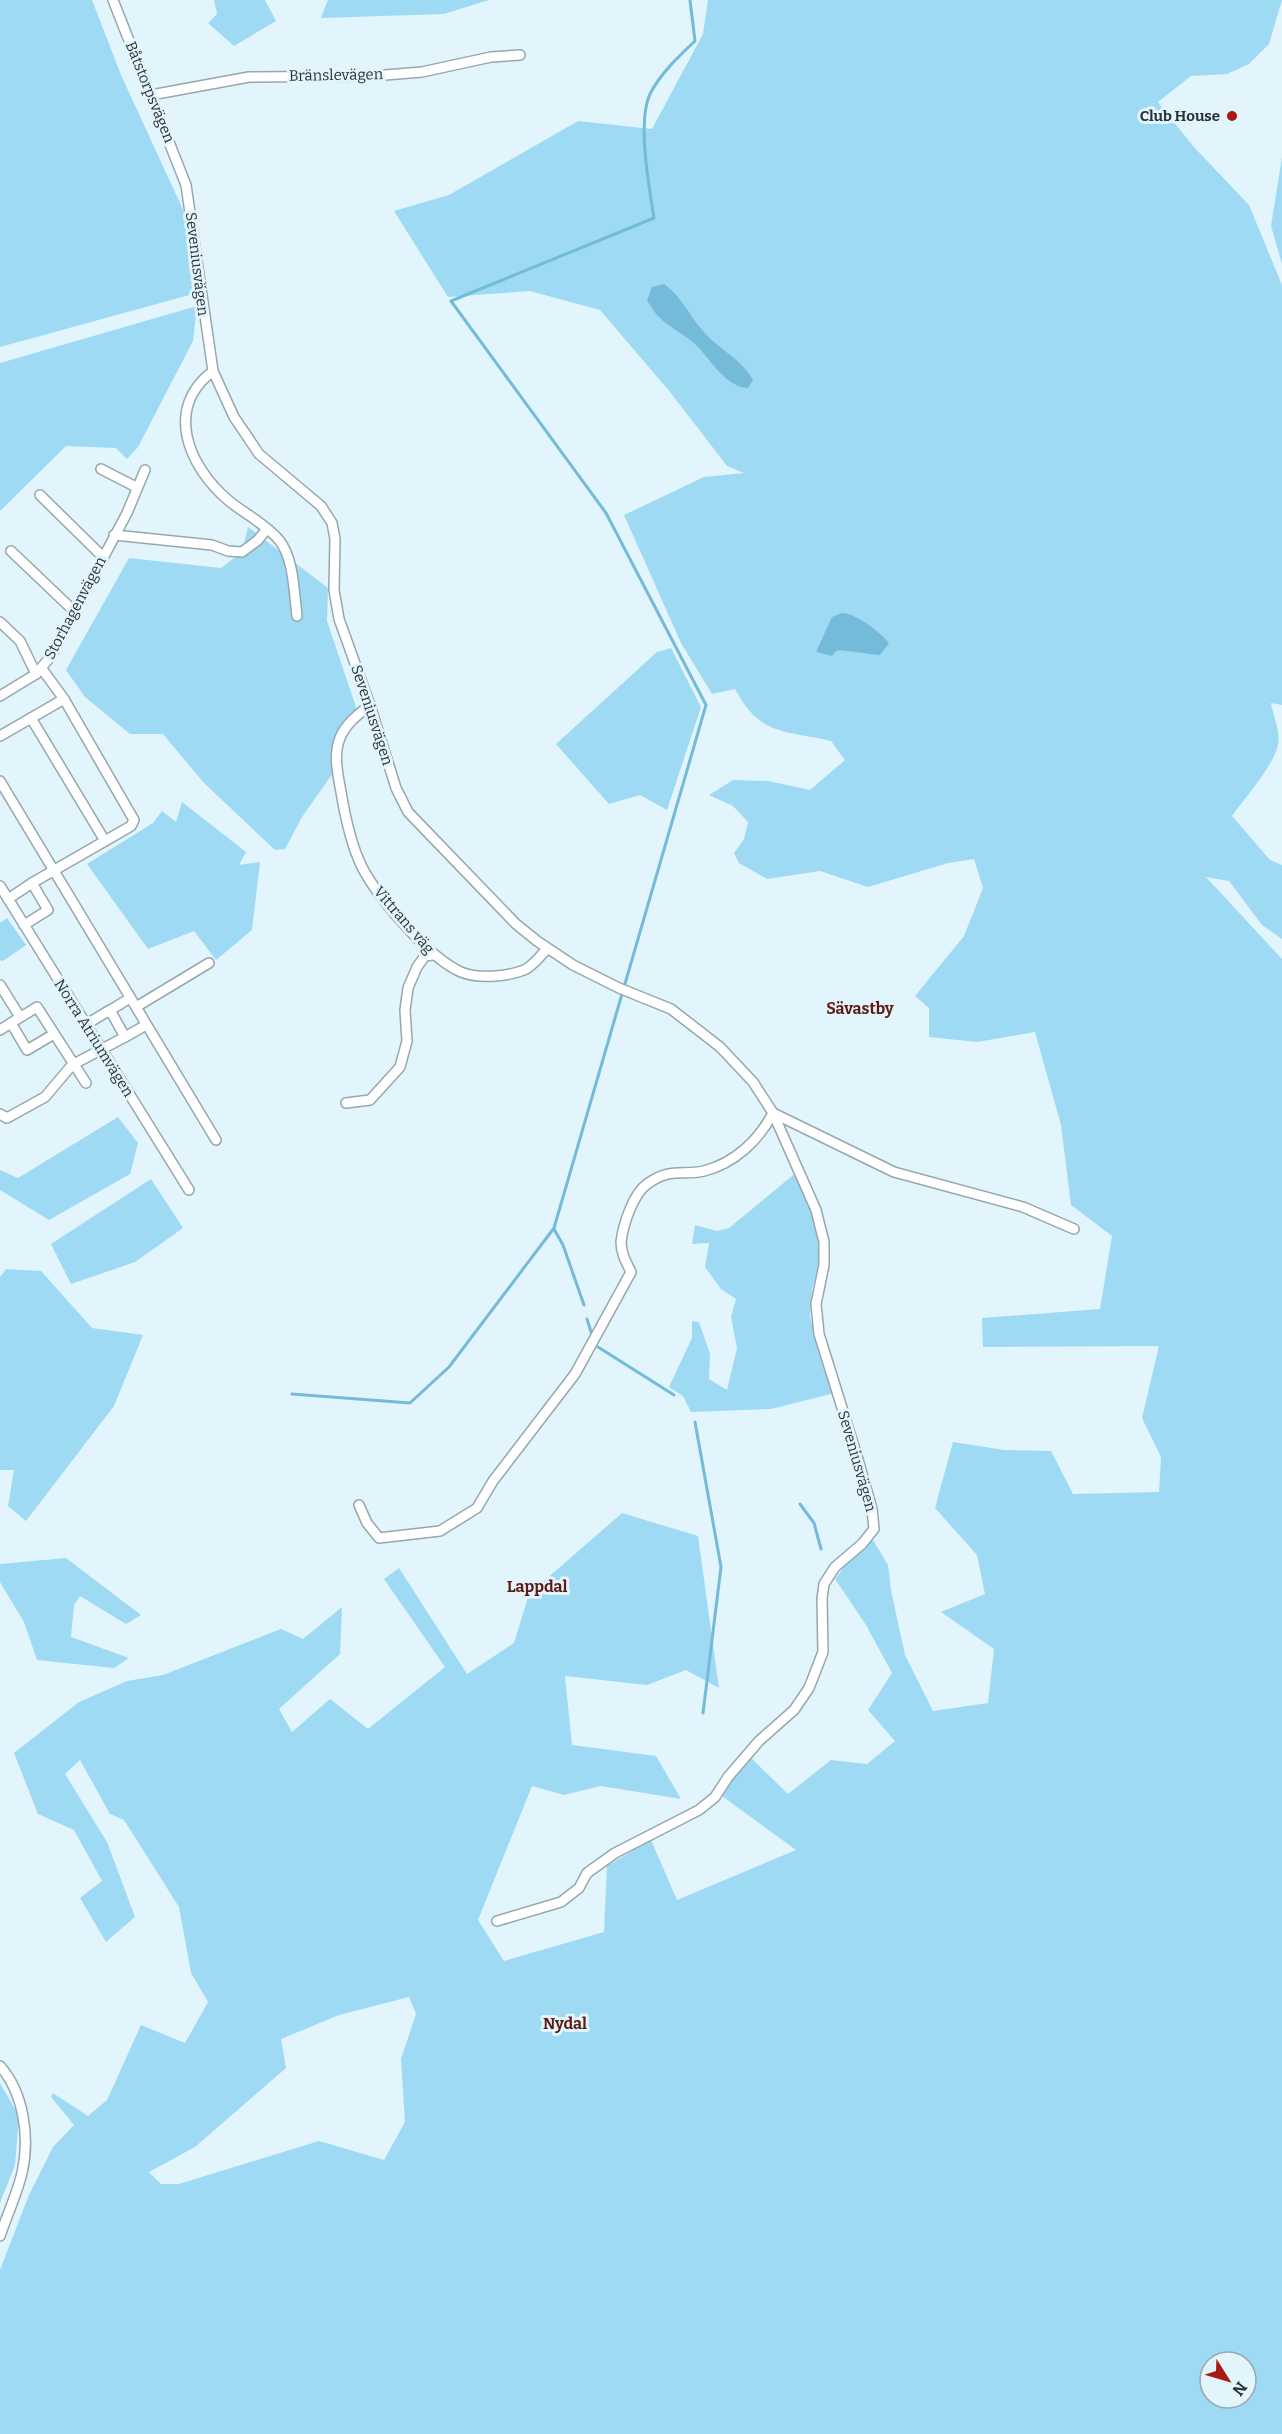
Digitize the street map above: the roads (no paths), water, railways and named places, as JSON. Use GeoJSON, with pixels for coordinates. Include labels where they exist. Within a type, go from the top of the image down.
{"type":"FeatureCollection","features":[{"type":"Feature","properties":{"kind":"street","name":"Båtstorpsvägen"},"geometry":{"type":"LineString","coordinates":[[113,0],[186,185]]}},
{"type":"Feature","properties":{"kind":"street","name":"Bränslevägen"},"geometry":{"type":"LineString","coordinates":[[151,95],[249,77],[374,76],[422,72],[491,57],[520,55]]}},
{"type":"Feature","properties":{"kind":"street","name":"Seveniusvägen"},"geometry":{"type":"LineString","coordinates":[[186,185],[213,371],[239,426],[259,454],[321,506],[332,523],[335,539],[333,590],[339,619],[370,705],[396,788],[408,812],[516,924],[547,949],[619,988],[671,1009],[720,1047],[753,1082],[773,1113],[816,1210],[824,1242],[824,1265],[816,1304],[819,1334],[872,1509],[874,1530],[862,1544],[835,1567],[824,1584],[823,1652],[809,1688],[794,1710],[759,1741],[728,1777],[715,1797],[699,1810],[615,1853],[587,1873],[579,1888],[561,1902],[497,1921]]}},
{"type":"Feature","properties":{"kind":"street"},"geometry":{"type":"LineString","coordinates":[[213,371],[201,380],[185,416],[184,426],[192,456],[226,498],[279,540],[288,561],[297,616]]}},
{"type":"Feature","properties":{"kind":"street"},"geometry":{"type":"LineString","coordinates":[[100,469],[136,487]]}},
{"type":"Feature","properties":{"kind":"street","name":"Storhagenvägen"},"geometry":{"type":"LineString","coordinates":[[0,696],[39,672],[75,612],[127,513],[145,470]]}},
{"type":"Feature","properties":{"kind":"street"},"geometry":{"type":"LineString","coordinates":[[40,495],[103,557]]}},
{"type":"Feature","properties":{"kind":"street"},"geometry":{"type":"LineString","coordinates":[[114,535],[200,543],[242,552],[258,540],[266,530]]}},
{"type":"Feature","properties":{"kind":"street"},"geometry":{"type":"LineString","coordinates":[[10,551],[75,612]]}},
{"type":"Feature","properties":{"kind":"street"},"geometry":{"type":"LineString","coordinates":[[0,622],[20,641],[39,672],[64,699],[134,820],[131,826],[8,899]]}},
{"type":"Feature","properties":{"kind":"street"},"geometry":{"type":"LineString","coordinates":[[0,736],[64,699]]}},
{"type":"Feature","properties":{"kind":"street","name":"Vittrans väg"},"geometry":{"type":"LineString","coordinates":[[370,705],[352,720],[340,739],[337,765],[344,807],[361,866],[378,893],[433,955],[462,972],[495,976],[526,970],[547,949]]}},
{"type":"Feature","properties":{"kind":"street"},"geometry":{"type":"LineString","coordinates":[[31,718],[105,841]]}},
{"type":"Feature","properties":{"kind":"street"},"geometry":{"type":"LineString","coordinates":[[0,782],[216,1140]]}},
{"type":"Feature","properties":{"kind":"street"},"geometry":{"type":"LineString","coordinates":[[24,925],[48,910],[32,883]]}},
{"type":"Feature","properties":{"kind":"street","name":"Norra Atriumvägen"},"geometry":{"type":"LineString","coordinates":[[0,886],[189,1190]]}},
{"type":"Feature","properties":{"kind":"street"},"geometry":{"type":"LineString","coordinates":[[346,1103],[370,1100],[400,1067],[407,1041],[405,1010],[408,988],[417,967],[425,956],[433,955]]}},
{"type":"Feature","properties":{"kind":"street"},"geometry":{"type":"LineString","coordinates":[[136,1007],[209,963]]}},
{"type":"Feature","properties":{"kind":"street"},"geometry":{"type":"LineString","coordinates":[[0,985],[20,1017]]}},
{"type":"Feature","properties":{"kind":"street"},"geometry":{"type":"LineString","coordinates":[[85,1024],[130,998]]}},
{"type":"Feature","properties":{"kind":"street"},"geometry":{"type":"LineString","coordinates":[[0,1030],[37,1007],[72,1065],[86,1083]]}},
{"type":"Feature","properties":{"kind":"street"},"geometry":{"type":"LineString","coordinates":[[109,1011],[125,1037]]}},
{"type":"Feature","properties":{"kind":"street"},"geometry":{"type":"LineString","coordinates":[[11,1023],[27,1050],[54,1034]]}},
{"type":"Feature","properties":{"kind":"street"},"geometry":{"type":"LineString","coordinates":[[0,1114],[7,1118],[45,1097],[72,1065],[102,1052],[146,1025]]}},
{"type":"Feature","properties":{"kind":"street"},"geometry":{"type":"LineString","coordinates":[[359,1505],[367,1523],[380,1538],[441,1532],[477,1508],[493,1481],[575,1374],[624,1288],[631,1272],[623,1255],[621,1241],[633,1203],[646,1184],[674,1171],[704,1171],[735,1156],[761,1135],[773,1113],[894,1172],[1023,1207],[1074,1229]]}},
{"type":"Feature","properties":{"kind":"street"},"geometry":{"type":"LineString","coordinates":[[0,2066],[10,2077],[19,2097],[24,2143],[22,2172],[0,2236]]}},
{"type":"Feature","properties":{"kind":"waterway"},"geometry":{"type":"LineString","coordinates":[[292,1394],[410,1403],[449,1367],[554,1228],[706,705],[606,513],[451,301],[654,218],[645,154],[646,106],[659,79],[695,41],[690,0]]}},
{"type":"Feature","properties":{"kind":"waterway"},"geometry":{"type":"LineString","coordinates":[[554,1229],[563,1245],[584,1305]]}},
{"type":"Feature","properties":{"kind":"waterway"},"geometry":{"type":"LineString","coordinates":[[587,1319],[592,1335]]}},
{"type":"Feature","properties":{"kind":"waterway"},"geometry":{"type":"LineString","coordinates":[[598,1347],[674,1395]]}},
{"type":"Feature","properties":{"kind":"waterway"},"geometry":{"type":"LineString","coordinates":[[695,1422],[721,1567],[703,1713]]}},
{"type":"Feature","properties":{"kind":"waterway"},"geometry":{"type":"LineString","coordinates":[[800,1504],[814,1523],[821,1549]]}},
{"type":"Feature","properties":{"kind":"place","name":"Club House"},"geometry":{"type":"Point","coordinates":[1232,116]}},
{"type":"Feature","properties":{"kind":"district","name":"Sävastby"},"geometry":{"type":"Point","coordinates":[860,1008]}},
{"type":"Feature","properties":{"kind":"district","name":"Lappdal"},"geometry":{"type":"Point","coordinates":[537,1586]}},
{"type":"Feature","properties":{"kind":"district","name":"Nydal"},"geometry":{"type":"Point","coordinates":[565,2023]}}]}
